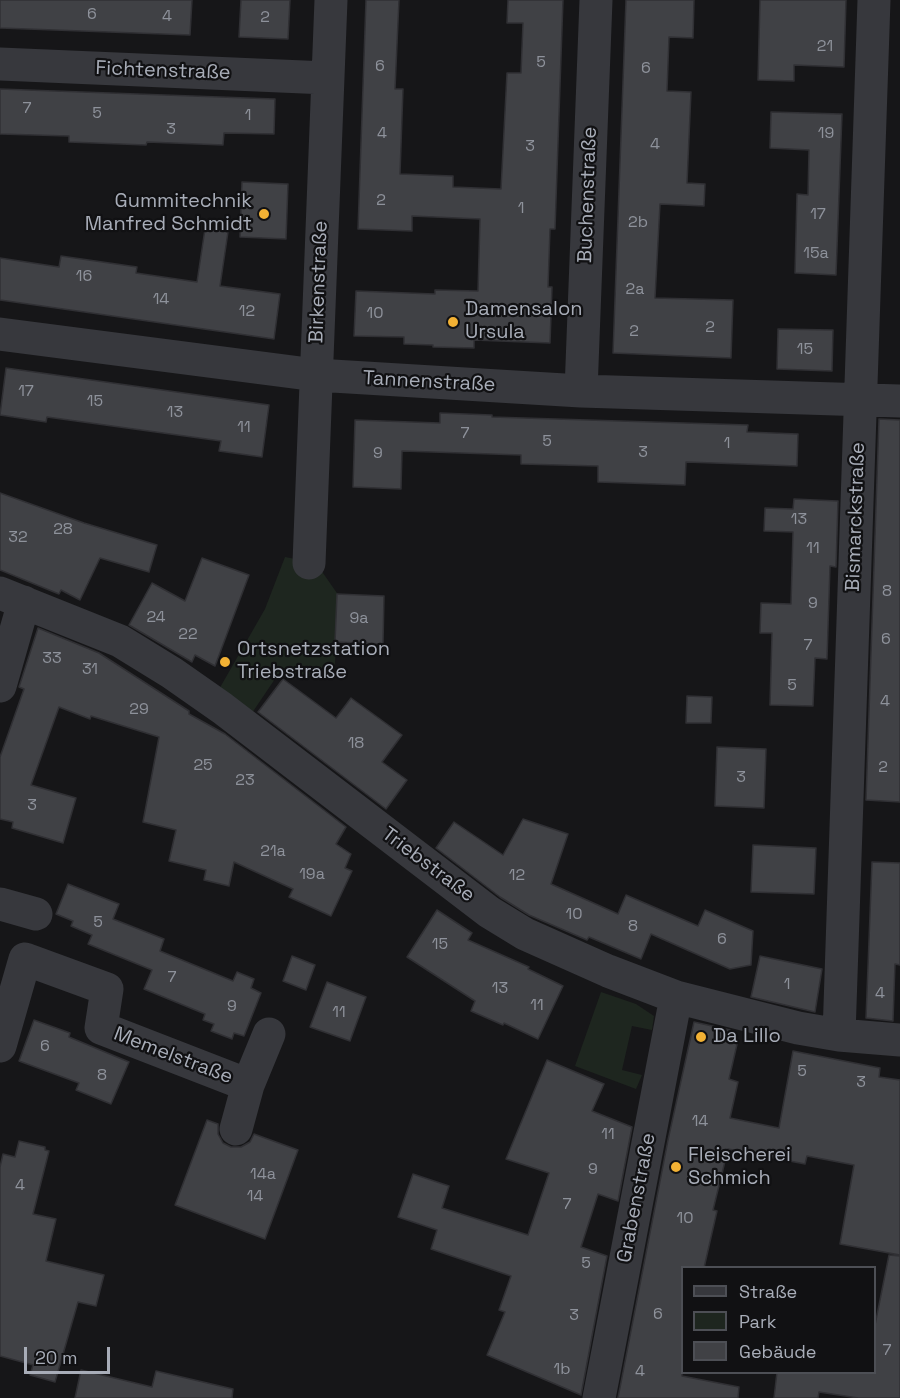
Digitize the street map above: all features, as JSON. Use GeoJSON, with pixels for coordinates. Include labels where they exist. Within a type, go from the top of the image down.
{"type":"FeatureCollection","features":[{"type":"Feature","properties":{"kind":"street","name":"Birkenstraße"},"geometry":{"type":"LineString","coordinates":[[309,563],[331,0]]}},
{"type":"Feature","properties":{"kind":"street","name":"Buchenstraße"},"geometry":{"type":"LineString","coordinates":[[581,391],[596,0]]}},
{"type":"Feature","properties":{"kind":"street","name":"Bismarckstraße"},"geometry":{"type":"LineString","coordinates":[[839,1035],[874,0]]}},
{"type":"Feature","properties":{"kind":"street","name":"Fichtenstraße"},"geometry":{"type":"LineString","coordinates":[[0,64],[327,78]]}},
{"type":"Feature","properties":{"kind":"street","name":"Tannenstraße"},"geometry":{"type":"LineString","coordinates":[[0,334],[316,375],[581,391],[900,401]]}},
{"type":"Feature","properties":{"kind":"street","name":"Triebstraße"},"geometry":{"type":"LineString","coordinates":[[12,598],[120,641],[172,673],[222,708],[489,912],[525,934],[608,971],[676,997],[798,1028],[839,1035],[900,1040]]}},
{"type":"Feature","properties":{"kind":"street"},"geometry":{"type":"LineString","coordinates":[[0,686],[12,598]]}},
{"type":"Feature","properties":{"kind":"street"},"geometry":{"type":"LineString","coordinates":[[0,904],[36,914]]}},
{"type":"Feature","properties":{"kind":"street","name":"Memelstraße"},"geometry":{"type":"LineString","coordinates":[[0,1046],[25,959],[107,989],[101,1028],[248,1085]]}},
{"type":"Feature","properties":{"kind":"street","name":"Grabenstraße"},"geometry":{"type":"LineString","coordinates":[[598,1398],[676,997]]}},
{"type":"Feature","properties":{"kind":"street","name":"Memelstraße"},"geometry":{"type":"LineString","coordinates":[[236,1129],[248,1085],[270,1034]]}},
{"type":"Feature","properties":{"kind":"green space"},"geometry":{"type":"Polygon","coordinates":[[[285,557],[316,563],[339,596],[334,679],[279,673],[252,713],[218,691],[265,609],[285,557]]]}},
{"type":"Feature","properties":{"kind":"green space"},"geometry":{"type":"Polygon","coordinates":[[[601,992],[636,1004],[654,1016],[652,1030],[632,1026],[622,1070],[642,1075],[636,1089],[575,1066],[601,992]]]}},
{"type":"Feature","properties":{"kind":"building"},"geometry":{"type":"Polygon","coordinates":[[[0,0],[192,0],[190,35],[0,28],[0,0]]]}},
{"type":"Feature","properties":{"kind":"building"},"geometry":{"type":"Polygon","coordinates":[[[241,0],[290,0],[288,39],[239,37],[241,0]]]}},
{"type":"Feature","properties":{"kind":"building"},"geometry":{"type":"Polygon","coordinates":[[[366,0],[399,0],[395,89],[403,89],[400,174],[453,176],[453,187],[501,189],[507,73],[521,73],[523,23],[507,23],[508,0],[563,0],[555,229],[550,229],[548,287],[552,287],[550,343],[474,340],[474,348],[433,347],[433,345],[404,344],[404,337],[354,336],[356,291],[435,294],[435,290],[478,291],[480,219],[412,216],[412,231],[358,229],[366,0]]]}},
{"type":"Feature","properties":{"kind":"building"},"geometry":{"type":"Polygon","coordinates":[[[626,0],[694,0],[693,38],[669,37],[667,91],[691,92],[687,183],[705,184],[704,206],[660,204],[655,298],[733,300],[731,358],[613,353],[626,0]]]}},
{"type":"Feature","properties":{"kind":"building"},"geometry":{"type":"Polygon","coordinates":[[[760,0],[846,0],[844,67],[794,65],[794,81],[758,80],[760,0]]]}},
{"type":"Feature","properties":{"kind":"building"},"geometry":{"type":"Polygon","coordinates":[[[0,89],[275,99],[274,134],[224,133],[223,145],[147,142],[146,145],[69,142],[69,136],[0,134],[0,89]]]}},
{"type":"Feature","properties":{"kind":"building"},"geometry":{"type":"Polygon","coordinates":[[[771,112],[842,114],[836,275],[795,273],[797,194],[808,195],[809,150],[770,148],[771,112]]]}},
{"type":"Feature","properties":{"kind":"building"},"geometry":{"type":"Polygon","coordinates":[[[242,182],[288,184],[286,239],[240,237],[242,182]]]}},
{"type":"Feature","properties":{"kind":"building"},"geometry":{"type":"Polygon","coordinates":[[[205,229],[228,232],[220,286],[280,294],[274,339],[0,300],[0,258],[59,267],[61,256],[137,267],[136,273],[197,282],[205,229]]]}},
{"type":"Feature","properties":{"kind":"building"},"geometry":{"type":"Polygon","coordinates":[[[778,329],[833,330],[832,371],[777,369],[778,329]]]}},
{"type":"Feature","properties":{"kind":"building"},"geometry":{"type":"Polygon","coordinates":[[[6,368],[269,405],[262,457],[219,451],[221,441],[47,417],[46,422],[0,415],[6,368]]]}},
{"type":"Feature","properties":{"kind":"building"},"geometry":{"type":"Polygon","coordinates":[[[440,413],[492,415],[492,417],[748,425],[747,432],[798,434],[797,466],[686,462],[685,485],[598,482],[598,466],[521,464],[521,455],[402,451],[401,489],[353,487],[355,420],[440,423],[440,413]]]}},
{"type":"Feature","properties":{"kind":"building"},"geometry":{"type":"Polygon","coordinates":[[[879,419],[900,420],[900,802],[866,800],[879,419]]]}},
{"type":"Feature","properties":{"kind":"building"},"geometry":{"type":"Polygon","coordinates":[[[0,493],[84,523],[157,545],[149,572],[100,558],[80,600],[61,590],[59,594],[0,570],[0,493]]]}},
{"type":"Feature","properties":{"kind":"building"},"geometry":{"type":"Polygon","coordinates":[[[794,499],[838,501],[836,567],[830,566],[827,659],[815,658],[813,706],[770,705],[772,633],[760,633],[761,603],[791,604],[793,532],[764,531],[765,508],[793,509],[794,499]]]}},
{"type":"Feature","properties":{"kind":"building"},"geometry":{"type":"Polygon","coordinates":[[[202,558],[249,575],[215,666],[195,655],[192,662],[129,625],[152,583],[185,601],[202,558]]]}},
{"type":"Feature","properties":{"kind":"building"},"geometry":{"type":"Polygon","coordinates":[[[337,594],[384,596],[383,644],[335,642],[337,594]]]}},
{"type":"Feature","properties":{"kind":"building"},"geometry":{"type":"Polygon","coordinates":[[[38,628],[99,653],[189,711],[189,714],[225,734],[346,827],[336,844],[351,854],[345,868],[352,871],[331,916],[289,897],[293,889],[234,862],[229,886],[204,880],[206,870],[169,861],[176,830],[143,822],[159,737],[91,716],[90,719],[59,707],[31,785],[76,798],[63,843],[12,828],[13,822],[0,819],[0,757],[24,689],[19,687],[38,628]]]}},
{"type":"Feature","properties":{"kind":"building"},"geometry":{"type":"Polygon","coordinates":[[[283,679],[336,718],[351,698],[402,735],[382,762],[407,780],[386,809],[258,712],[283,679]]]}},
{"type":"Feature","properties":{"kind":"building"},"geometry":{"type":"Polygon","coordinates":[[[687,696],[712,697],[711,723],[686,723],[687,696]]]}},
{"type":"Feature","properties":{"kind":"building"},"geometry":{"type":"Polygon","coordinates":[[[717,747],[766,749],[764,808],[715,806],[717,747]]]}},
{"type":"Feature","properties":{"kind":"building"},"geometry":{"type":"Polygon","coordinates":[[[523,819],[568,834],[551,884],[618,914],[626,895],[698,926],[705,910],[753,931],[751,965],[730,969],[651,934],[641,959],[589,937],[587,940],[529,915],[500,897],[436,848],[454,822],[503,855],[523,819]]]}},
{"type":"Feature","properties":{"kind":"building"},"geometry":{"type":"Polygon","coordinates":[[[753,845],[816,848],[814,894],[751,892],[753,845]]]}},
{"type":"Feature","properties":{"kind":"building"},"geometry":{"type":"Polygon","coordinates":[[[872,862],[900,863],[900,965],[895,964],[893,1021],[866,1018],[872,862]]]}},
{"type":"Feature","properties":{"kind":"building"},"geometry":{"type":"Polygon","coordinates":[[[68,884],[119,904],[113,919],[164,939],[160,951],[233,981],[237,972],[254,979],[251,988],[261,993],[244,1036],[234,1033],[232,1039],[211,1031],[214,1024],[203,1020],[205,1014],[144,989],[152,970],[88,944],[92,935],[71,926],[73,921],[56,914],[68,884]]]}},
{"type":"Feature","properties":{"kind":"building"},"geometry":{"type":"Polygon","coordinates":[[[437,910],[472,933],[468,940],[529,967],[528,969],[563,986],[538,1039],[471,1011],[475,1001],[407,957],[437,910]]]}},
{"type":"Feature","properties":{"kind":"building"},"geometry":{"type":"Polygon","coordinates":[[[292,956],[315,965],[306,990],[283,981],[292,956]]]}},
{"type":"Feature","properties":{"kind":"building"},"geometry":{"type":"Polygon","coordinates":[[[760,956],[822,969],[815,1012],[751,997],[760,956]]]}},
{"type":"Feature","properties":{"kind":"building"},"geometry":{"type":"Polygon","coordinates":[[[327,982],[366,997],[350,1041],[310,1027],[327,982]]]}},
{"type":"Feature","properties":{"kind":"building"},"geometry":{"type":"Polygon","coordinates":[[[34,1020],[70,1033],[69,1037],[129,1062],[111,1104],[76,1090],[79,1083],[19,1061],[34,1020]]]}},
{"type":"Feature","properties":{"kind":"building"},"geometry":{"type":"Polygon","coordinates":[[[694,1022],[730,1030],[729,1038],[738,1040],[729,1079],[738,1082],[730,1118],[779,1128],[793,1051],[880,1068],[879,1077],[900,1080],[900,1255],[840,1244],[854,1165],[807,1156],[805,1164],[728,1149],[713,1210],[717,1211],[704,1266],[681,1266],[681,1374],[739,1387],[738,1398],[618,1398],[668,1140],[694,1022]]]}},
{"type":"Feature","properties":{"kind":"building"},"geometry":{"type":"Polygon","coordinates":[[[547,1060],[604,1084],[592,1111],[632,1127],[618,1201],[598,1194],[581,1247],[607,1256],[581,1395],[487,1355],[505,1312],[499,1310],[511,1276],[431,1249],[437,1230],[398,1217],[413,1174],[449,1186],[442,1208],[528,1235],[549,1173],[506,1159],[547,1060]]]}},
{"type":"Feature","properties":{"kind":"building"},"geometry":{"type":"Polygon","coordinates":[[[207,1120],[218,1124],[218,1134],[223,1143],[231,1147],[241,1147],[250,1142],[254,1134],[298,1150],[265,1239],[175,1205],[207,1120]]]}},
{"type":"Feature","properties":{"kind":"building"},"geometry":{"type":"Polygon","coordinates":[[[19,1141],[45,1147],[45,1150],[49,1151],[33,1214],[56,1219],[46,1261],[104,1275],[96,1306],[78,1302],[55,1382],[30,1375],[33,1365],[0,1356],[0,1167],[3,1154],[15,1157],[19,1141]]]}},
{"type":"Feature","properties":{"kind":"building"},"geometry":{"type":"Polygon","coordinates":[[[889,1255],[900,1256],[900,1398],[858,1398],[819,1392],[818,1398],[774,1398],[777,1374],[876,1374],[876,1320],[889,1255]]]}},
{"type":"Feature","properties":{"kind":"building"},"geometry":{"type":"Polygon","coordinates":[[[81,1370],[152,1387],[156,1371],[233,1389],[232,1398],[75,1398],[81,1370]]]}},
{"type":"Feature","properties":{"kind":"place","name":"Gummitechnik Manfred Schmidt"},"geometry":{"type":"Point","coordinates":[264,214]}},
{"type":"Feature","properties":{"kind":"place","name":"Damensalon Ursula"},"geometry":{"type":"Point","coordinates":[453,322]}},
{"type":"Feature","properties":{"kind":"place","name":"Ortsnetzstation Triebstraße"},"geometry":{"type":"Point","coordinates":[225,662]}},
{"type":"Feature","properties":{"kind":"place","name":"Da Lillo"},"geometry":{"type":"Point","coordinates":[701,1037]}},
{"type":"Feature","properties":{"kind":"place","name":"Fleischerei Schmich"},"geometry":{"type":"Point","coordinates":[676,1167]}}]}
